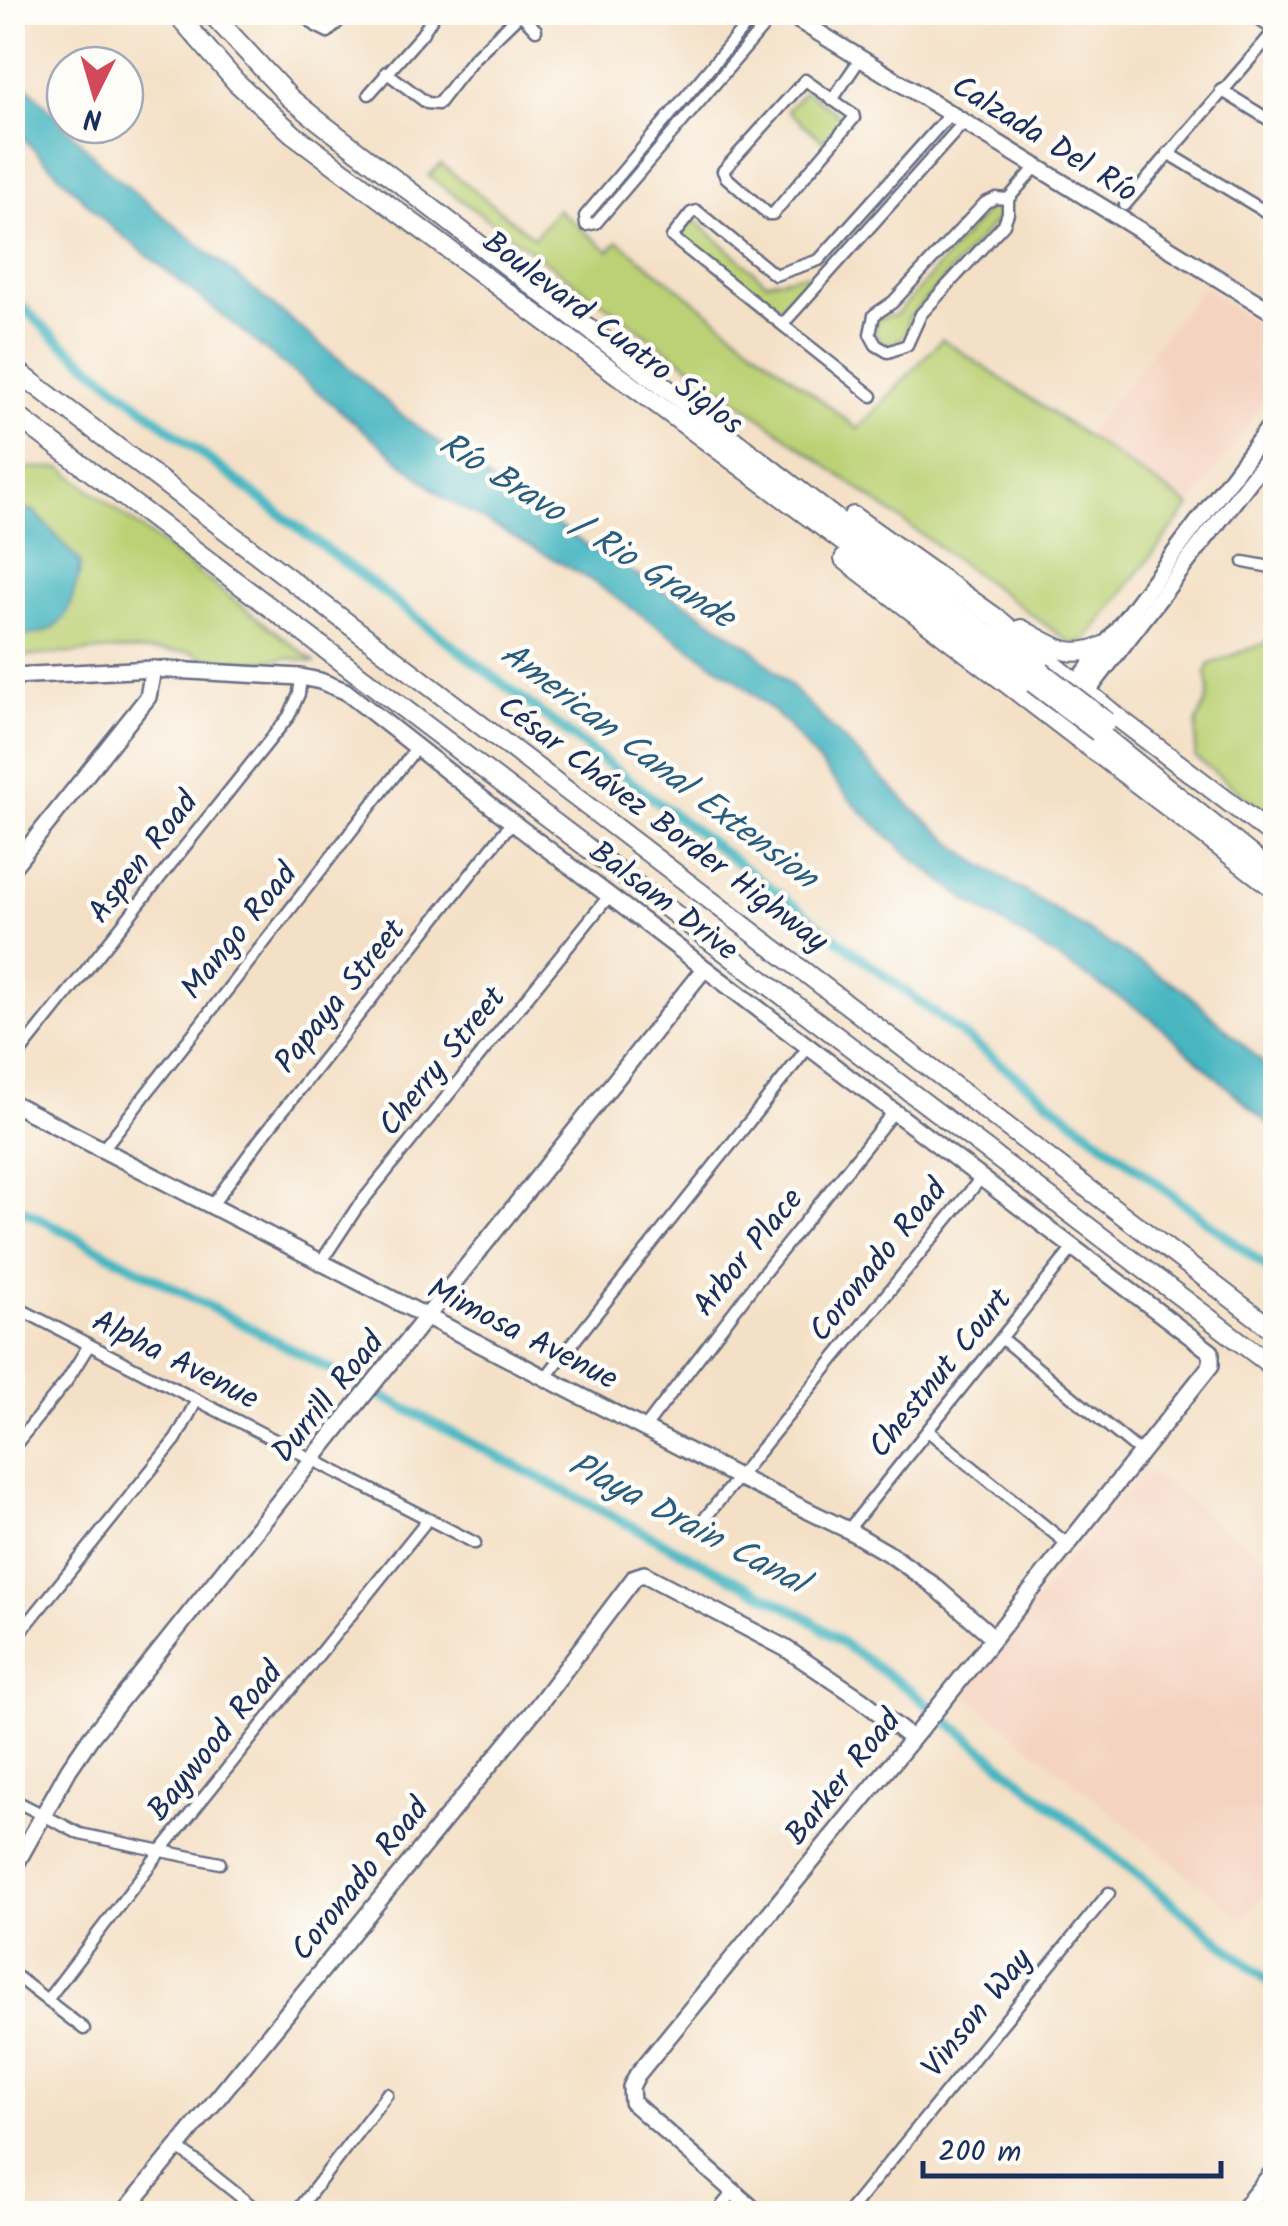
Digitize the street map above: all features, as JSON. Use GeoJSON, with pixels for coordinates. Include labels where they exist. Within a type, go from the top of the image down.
{"type":"FeatureCollection","features":[{"type":"Feature","properties":{"kind":"highway","name":"Boulevard Cuatro Siglos"},"geometry":{"type":"LineString","coordinates":[[175,12],[236,82],[292,134],[578,348],[837,529],[1034,676]]}},
{"type":"Feature","properties":{"kind":"highway","name":"Boulevard Cuatro Siglos"},"geometry":{"type":"LineString","coordinates":[[210,12],[261,69],[320,122],[720,428],[837,529]]}},
{"type":"Feature","properties":{"kind":"highway"},"geometry":{"type":"LineString","coordinates":[[578,348],[609,379],[1034,676],[1276,852]]}},
{"type":"Feature","properties":{"kind":"highway","name":"César Chávez Border Highway"},"geometry":{"type":"LineString","coordinates":[[12,363],[47,394],[1276,1332]]}},
{"type":"Feature","properties":{"kind":"highway","name":"César Chávez Border Highway"},"geometry":{"type":"LineString","coordinates":[[12,412],[1276,1369]]}},
{"type":"Feature","properties":{"kind":"highway"},"geometry":{"type":"LineString","coordinates":[[720,428],[770,456],[998,619],[1070,654],[1108,644]]}},
{"type":"Feature","properties":{"kind":"highway"},"geometry":{"type":"LineString","coordinates":[[998,619],[1057,720],[1103,729],[1276,838]]}},
{"type":"Feature","properties":{"kind":"highway"},"geometry":{"type":"LineString","coordinates":[[1034,676],[1081,688],[1103,729],[1276,890]]}},
{"type":"Feature","properties":{"kind":"highway"},"geometry":{"type":"LineString","coordinates":[[1103,729],[1276,874]]}},
{"type":"Feature","properties":{"kind":"street"},"geometry":{"type":"LineString","coordinates":[[302,12],[323,32],[334,28],[348,12]]}},
{"type":"Feature","properties":{"kind":"street"},"geometry":{"type":"LineString","coordinates":[[369,94],[422,34],[436,12]]}},
{"type":"Feature","properties":{"kind":"street"},"geometry":{"type":"LineString","coordinates":[[757,12],[585,216],[586,225],[596,223],[776,12]]}},
{"type":"Feature","properties":{"kind":"street","name":"Calzada Del Río"},"geometry":{"type":"LineString","coordinates":[[785,12],[1276,314]]}},
{"type":"Feature","properties":{"kind":"street"},"geometry":{"type":"LineString","coordinates":[[1125,205],[1275,30],[1247,12]]}},
{"type":"Feature","properties":{"kind":"street"},"geometry":{"type":"LineString","coordinates":[[386,72],[427,103],[438,104],[474,58],[519,13],[536,30]]}},
{"type":"Feature","properties":{"kind":"street"},"geometry":{"type":"LineString","coordinates":[[731,43],[743,52]]}},
{"type":"Feature","properties":{"kind":"street"},"geometry":{"type":"LineString","coordinates":[[832,100],[860,59]]}},
{"type":"Feature","properties":{"kind":"street"},"geometry":{"type":"LineString","coordinates":[[703,76],[714,85]]}},
{"type":"Feature","properties":{"kind":"street"},"geometry":{"type":"LineString","coordinates":[[804,80],[832,100],[854,118],[773,214],[767,214],[725,176],[724,170],[804,80]]}},
{"type":"Feature","properties":{"kind":"street"},"geometry":{"type":"LineString","coordinates":[[1221,90],[1276,124]]}},
{"type":"Feature","properties":{"kind":"street"},"geometry":{"type":"LineString","coordinates":[[872,396],[672,237],[697,211],[774,275],[819,260],[957,118]]}},
{"type":"Feature","properties":{"kind":"street"},"geometry":{"type":"LineString","coordinates":[[782,324],[957,118]]}},
{"type":"Feature","properties":{"kind":"street"},"geometry":{"type":"LineString","coordinates":[[1168,153],[1276,218]]}},
{"type":"Feature","properties":{"kind":"street"},"geometry":{"type":"LineString","coordinates":[[631,161],[642,170]]}},
{"type":"Feature","properties":{"kind":"street"},"geometry":{"type":"LineString","coordinates":[[1008,199],[996,198],[985,203],[893,302],[874,316],[870,334],[876,344],[888,352],[907,345],[921,314],[1004,224],[1008,199],[1036,166]]}},
{"type":"Feature","properties":{"kind":"street"},"geometry":{"type":"LineString","coordinates":[[819,260],[830,270]]}},
{"type":"Feature","properties":{"kind":"street"},"geometry":{"type":"LineString","coordinates":[[1081,688],[1108,644],[1276,418]]}},
{"type":"Feature","properties":{"kind":"street"},"geometry":{"type":"LineString","coordinates":[[1057,720],[1276,447]]}},
{"type":"Feature","properties":{"kind":"street"},"geometry":{"type":"LineString","coordinates":[[1244,562],[1276,568]]}},
{"type":"Feature","properties":{"kind":"street"},"geometry":{"type":"LineString","coordinates":[[12,868],[148,697],[154,668]]}},
{"type":"Feature","properties":{"kind":"street","name":"Balsam Drive"},"geometry":{"type":"LineString","coordinates":[[12,676],[154,668],[301,677],[320,680],[344,691],[1206,1347],[1212,1358]]}},
{"type":"Feature","properties":{"kind":"street","name":"Aspen Road"},"geometry":{"type":"LineString","coordinates":[[12,1063],[289,716],[299,694],[301,677]]}},
{"type":"Feature","properties":{"kind":"street","name":"Mango Road"},"geometry":{"type":"LineString","coordinates":[[102,1149],[417,747]]}},
{"type":"Feature","properties":{"kind":"street","name":"Papaya Street"},"geometry":{"type":"LineString","coordinates":[[212,1205],[512,822]]}},
{"type":"Feature","properties":{"kind":"street","name":"Cherry Street"},"geometry":{"type":"LineString","coordinates":[[320,1262],[356,1209],[609,896]]}},
{"type":"Feature","properties":{"kind":"street","name":"Durrill Road"},"geometry":{"type":"LineString","coordinates":[[12,1871],[91,1737],[704,968]]}},
{"type":"Feature","properties":{"kind":"street"},"geometry":{"type":"LineString","coordinates":[[546,1378],[810,1045]]}},
{"type":"Feature","properties":{"kind":"street","name":"Mimosa Avenue"},"geometry":{"type":"LineString","coordinates":[[12,1103],[848,1530],[913,1570],[993,1637]]}},
{"type":"Feature","properties":{"kind":"street","name":"Arbor Place"},"geometry":{"type":"LineString","coordinates":[[644,1428],[895,1110]]}},
{"type":"Feature","properties":{"kind":"street","name":"Coronado Road"},"geometry":{"type":"LineString","coordinates":[[706,1518],[981,1178]]}},
{"type":"Feature","properties":{"kind":"street","name":"Chestnut Court"},"geometry":{"type":"LineString","coordinates":[[848,1530],[1073,1248]]}},
{"type":"Feature","properties":{"kind":"street","name":"Alpha Avenue"},"geometry":{"type":"LineString","coordinates":[[12,1305],[475,1543]]}},
{"type":"Feature","properties":{"kind":"street"},"geometry":{"type":"LineString","coordinates":[[1002,1340],[1140,1452]]}},
{"type":"Feature","properties":{"kind":"street"},"geometry":{"type":"LineString","coordinates":[[12,1449],[66,1382],[89,1344]]}},
{"type":"Feature","properties":{"kind":"street","name":"Barker Road"},"geometry":{"type":"LineString","coordinates":[[759,2214],[638,2108],[630,2095],[632,2087],[649,2060],[944,1700],[1212,1358]]}},
{"type":"Feature","properties":{"kind":"street"},"geometry":{"type":"LineString","coordinates":[[12,1643],[176,1439],[198,1400]]}},
{"type":"Feature","properties":{"kind":"street"},"geometry":{"type":"LineString","coordinates":[[928,1431],[1066,1543]]}},
{"type":"Feature","properties":{"kind":"street","name":"Baywood Road"},"geometry":{"type":"LineString","coordinates":[[47,2000],[160,1852],[428,1520]]}},
{"type":"Feature","properties":{"kind":"street","name":"Coronado Road"},"geometry":{"type":"LineString","coordinates":[[124,2214],[536,1708],[635,1576],[644,1574],[785,1648],[911,1738]]}},
{"type":"Feature","properties":{"kind":"street"},"geometry":{"type":"LineString","coordinates":[[12,1798],[80,1834],[220,1863]]}},
{"type":"Feature","properties":{"kind":"street","name":"Vinson Way"},"geometry":{"type":"LineString","coordinates":[[847,2214],[1109,1893]]}},
{"type":"Feature","properties":{"kind":"street"},"geometry":{"type":"LineString","coordinates":[[12,1972],[84,2029]]}},
{"type":"Feature","properties":{"kind":"street"},"geometry":{"type":"LineString","coordinates":[[295,2214],[387,2094]]}},
{"type":"Feature","properties":{"kind":"street"},"geometry":{"type":"LineString","coordinates":[[178,2147],[262,2214]]}},
{"type":"Feature","properties":{"kind":"street"},"geometry":{"type":"LineString","coordinates":[[1239,2214],[1276,2168]]}},
{"type":"Feature","properties":{"kind":"street"},"geometry":{"type":"LineString","coordinates":[[715,2214],[734,2191]]}},
{"type":"Feature","properties":{"kind":"shaded area"},"geometry":{"type":"Polygon","coordinates":[[[1203,287],[1275,337],[1275,386],[1190,506],[1087,434],[1203,287]]]}},
{"type":"Feature","properties":{"kind":"shaded area"},"geometry":{"type":"Polygon","coordinates":[[[1144,1468],[1275,1566],[1275,1880],[1243,1919],[963,1692],[1144,1468]]]}},
{"type":"Feature","properties":{"kind":"green space"},"geometry":{"type":"Polygon","coordinates":[[[805,91],[843,118],[823,141],[787,110],[805,91]]]}},
{"type":"Feature","properties":{"kind":"green space"},"geometry":{"type":"Polygon","coordinates":[[[441,164],[534,238],[557,209],[609,251],[618,241],[858,429],[942,339],[1190,506],[1087,639],[1072,644],[428,176],[441,164]]]}},
{"type":"Feature","properties":{"kind":"green space"},"geometry":{"type":"Polygon","coordinates":[[[995,206],[999,217],[908,319],[907,334],[891,344],[882,342],[874,323],[896,315],[989,208],[995,206]]]}},
{"type":"Feature","properties":{"kind":"green space"},"geometry":{"type":"Polygon","coordinates":[[[691,221],[696,221],[766,282],[806,274],[810,277],[778,309],[771,309],[682,239],[680,235],[691,221]]]}},
{"type":"Feature","properties":{"kind":"green space"},"geometry":{"type":"Polygon","coordinates":[[[13,468],[62,468],[316,663],[291,658],[257,662],[206,658],[191,652],[115,650],[13,657],[13,468]]]}},
{"type":"Feature","properties":{"kind":"green space"},"geometry":{"type":"Polygon","coordinates":[[[1267,642],[1276,643],[1275,820],[1195,757],[1197,721],[1207,701],[1206,672],[1210,664],[1267,642]]]}},
{"type":"Feature","properties":{"kind":"water"},"geometry":{"type":"Polygon","coordinates":[[[13,71],[45,105],[45,145],[83,145],[106,169],[400,414],[597,552],[693,608],[753,649],[913,809],[968,856],[1185,991],[1275,1074],[1275,1130],[1150,1017],[968,901],[912,858],[854,804],[784,721],[737,680],[586,577],[444,498],[107,223],[13,128],[13,71]]]}},
{"type":"Feature","properties":{"kind":"water"},"geometry":{"type":"Polygon","coordinates":[[[12,508],[34,511],[80,562],[65,616],[45,632],[13,636],[12,508]]]}},
{"type":"Feature","properties":{"kind":"waterway","name":"American Canal Extension"},"geometry":{"type":"LineString","coordinates":[[12,297],[54,337],[190,445],[1276,1274]]}},
{"type":"Feature","properties":{"kind":"waterway","name":"Playa Drain Canal"},"geometry":{"type":"LineString","coordinates":[[12,1204],[803,1615],[912,1692],[1276,1987]]}},
{"type":"Feature","properties":{"kind":"water label","name":"Río Bravo / Rio Grande"},"geometry":{"type":"Point","coordinates":[586,532]}}]}
